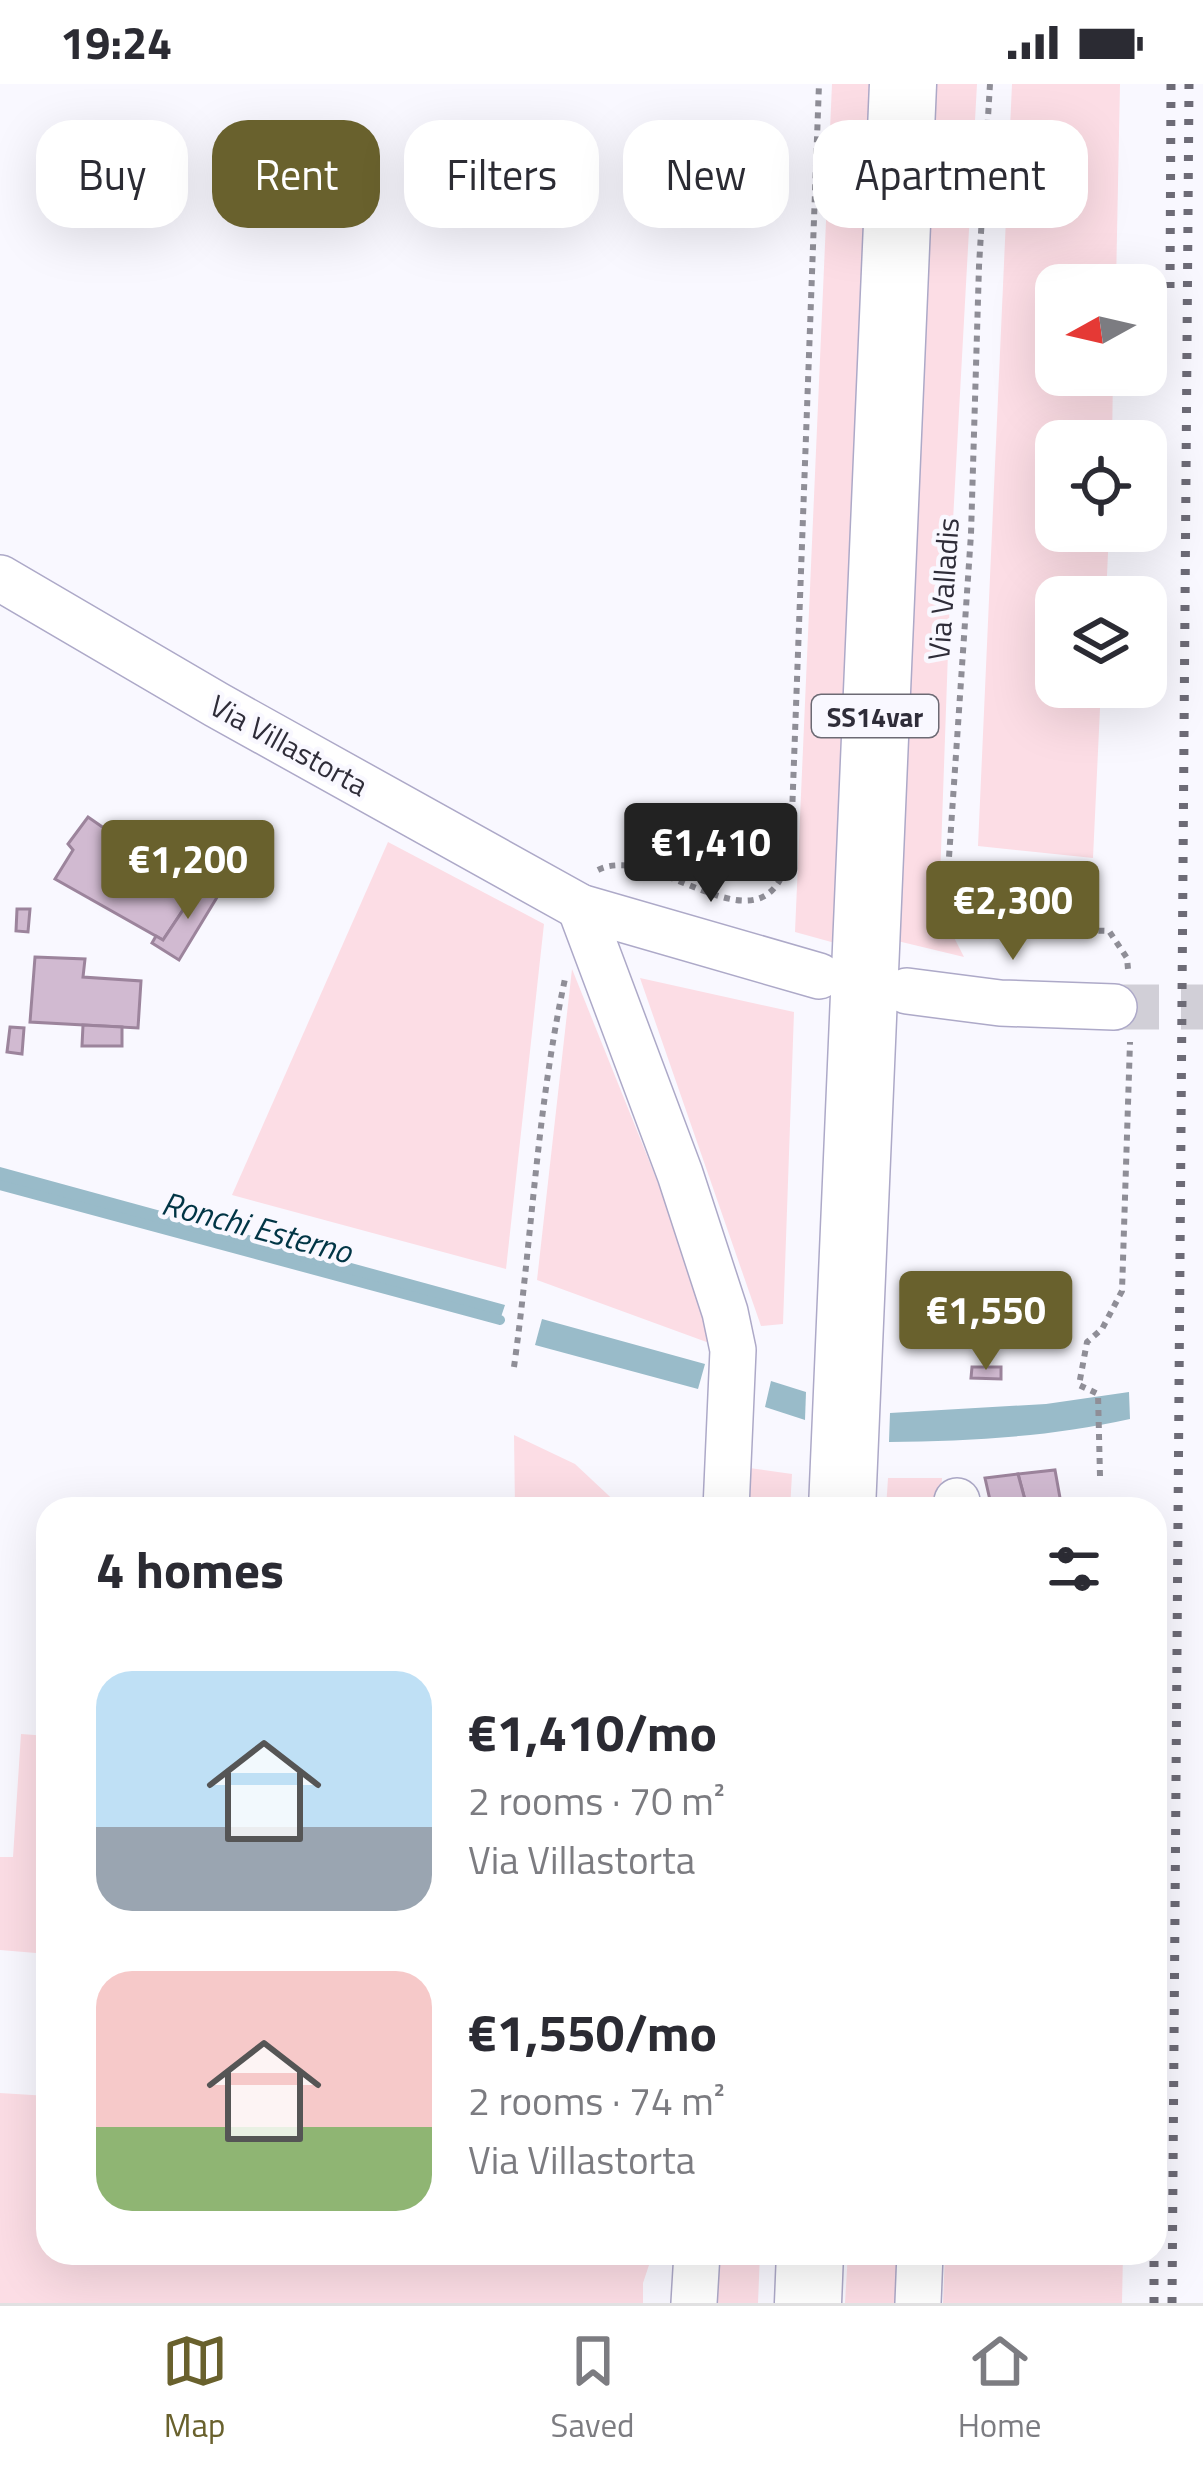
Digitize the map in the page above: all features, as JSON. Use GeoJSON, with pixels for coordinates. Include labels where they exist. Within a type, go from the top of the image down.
{"type":"FeatureCollection","features":[{"type":"Feature","properties":{"kind":"highway","name":"SS14var"},"geometry":{"type":"LineString","coordinates":[[842,1495],[903,84]]}},
{"type":"Feature","properties":{"kind":"highway"},"geometry":{"type":"LineString","coordinates":[[808,2303],[810,2265]]}},
{"type":"Feature","properties":{"kind":"street","name":"Via Villastorta"},"geometry":{"type":"LineString","coordinates":[[0,578],[580,907],[820,976]]}},
{"type":"Feature","properties":{"kind":"street"},"geometry":{"type":"LineString","coordinates":[[580,907],[710,1259],[733,1350],[727,1497]]}},
{"type":"Feature","properties":{"kind":"street"},"geometry":{"type":"LineString","coordinates":[[907,991],[1000,1004],[1124,1008]]}},
{"type":"Feature","properties":{"kind":"street"},"geometry":{"type":"LineString","coordinates":[[694,2303],[696,2265]]}},
{"type":"Feature","properties":{"kind":"street"},"geometry":{"type":"LineString","coordinates":[[918,2303],[920,2265]]}},
{"type":"Feature","properties":{"kind":"path"},"geometry":{"type":"LineString","coordinates":[[514,1367],[548,1056],[580,907],[597,870],[614,862],[632,865],[722,897],[751,901],[773,892],[786,876],[819,84]]}},
{"type":"Feature","properties":{"kind":"path","name":"Via Valladis"},"geometry":{"type":"LineString","coordinates":[[990,84],[971,534],[948,872],[962,914],[1008,928],[1108,931],[1127,958],[1124,1008]]}},
{"type":"Feature","properties":{"kind":"path"},"geometry":{"type":"LineString","coordinates":[[1100,1476],[1098,1394],[1079,1385],[1087,1342],[1102,1329],[1121,1291],[1124,1008]]}},
{"type":"Feature","properties":{"kind":"shaded area"},"geometry":{"type":"Polygon","coordinates":[[[832,84],[876,84],[874,120],[830,120],[832,84]]]}},
{"type":"Feature","properties":{"kind":"shaded area"},"geometry":{"type":"Polygon","coordinates":[[[922,84],[977,84],[975,120],[920,120],[922,84]]]}},
{"type":"Feature","properties":{"kind":"shaded area"},"geometry":{"type":"Polygon","coordinates":[[[1012,84],[1120,84],[1116,264],[1035,264],[1035,396],[1113,396],[1112,420],[1035,420],[1035,552],[1108,552],[1107,576],[1035,576],[1035,708],[1100,708],[1093,858],[978,846],[1006,228],[1088,228],[1088,120],[1010,120],[1012,84]]]}},
{"type":"Feature","properties":{"kind":"shaded area"},"geometry":{"type":"Polygon","coordinates":[[[826,228],[869,228],[835,943],[795,932],[826,228]]]}},
{"type":"Feature","properties":{"kind":"shaded area"},"geometry":{"type":"Polygon","coordinates":[[[916,228],[969,228],[939,908],[964,957],[885,938],[916,228]]]}},
{"type":"Feature","properties":{"kind":"shaded area"},"geometry":{"type":"Polygon","coordinates":[[[388,842],[544,924],[506,1269],[232,1195],[388,842]]]}},
{"type":"Feature","properties":{"kind":"shaded area"},"geometry":{"type":"Polygon","coordinates":[[[572,969],[683,1245],[712,1344],[537,1280],[572,969]]]}},
{"type":"Feature","properties":{"kind":"shaded area"},"geometry":{"type":"Polygon","coordinates":[[[640,978],[794,1012],[783,1324],[761,1326],[640,978]]]}},
{"type":"Feature","properties":{"kind":"shaded area"},"geometry":{"type":"Polygon","coordinates":[[[514,1435],[575,1464],[610,1497],[515,1497],[514,1435]]]}},
{"type":"Feature","properties":{"kind":"shaded area"},"geometry":{"type":"Polygon","coordinates":[[[742,1467],[792,1474],[791,1497],[741,1497],[742,1467]]]}},
{"type":"Feature","properties":{"kind":"shaded area"},"geometry":{"type":"Polygon","coordinates":[[[888,1478],[942,1478],[941,1497],[887,1497],[888,1478]]]}},
{"type":"Feature","properties":{"kind":"shaded area"},"geometry":{"type":"Polygon","coordinates":[[[21,1734],[36,1735],[36,1953],[0,1950],[0,1857],[13,1857],[21,1734]]]}},
{"type":"Feature","properties":{"kind":"shaded area"},"geometry":{"type":"Polygon","coordinates":[[[0,2093],[36,2095],[36,2265],[649,2265],[643,2303],[0,2303],[0,2093]]]}},
{"type":"Feature","properties":{"kind":"shaded area"},"geometry":{"type":"Polygon","coordinates":[[[710,2265],[760,2265],[758,2303],[708,2303],[710,2265]]]}},
{"type":"Feature","properties":{"kind":"shaded area"},"geometry":{"type":"Polygon","coordinates":[[[847,2265],[906,2265],[904,2303],[845,2303],[847,2265]]]}},
{"type":"Feature","properties":{"kind":"shaded area"},"geometry":{"type":"Polygon","coordinates":[[[945,2265],[1123,2265],[1122,2303],[943,2303],[945,2265]]]}},
{"type":"Feature","properties":{"kind":"water"},"geometry":{"type":"Polygon","coordinates":[[[0,1167],[505,1305],[500,1320],[0,1185],[0,1167]]]}},
{"type":"Feature","properties":{"kind":"water"},"geometry":{"type":"Polygon","coordinates":[[[542,1319],[705,1364],[698,1389],[535,1345],[542,1319]]]}},
{"type":"Feature","properties":{"kind":"water"},"geometry":{"type":"Polygon","coordinates":[[[771,1381],[806,1392],[805,1420],[765,1407],[771,1381]]]}},
{"type":"Feature","properties":{"kind":"water"},"geometry":{"type":"Polygon","coordinates":[[[1129,1392],[1130,1419],[1010,1437],[889,1442],[890,1413],[1046,1404],[1129,1392]]]}},
{"type":"Feature","properties":{"kind":"building"},"geometry":{"type":"Polygon","coordinates":[[[88,817],[163,869],[171,866],[201,883],[163,940],[55,879],[73,850],[68,844],[88,817]]]}},
{"type":"Feature","properties":{"kind":"building"},"geometry":{"type":"Polygon","coordinates":[[[201,883],[219,894],[179,960],[152,943],[156,936],[163,940],[201,883]]]}},
{"type":"Feature","properties":{"kind":"building"},"geometry":{"type":"Polygon","coordinates":[[[17,909],[30,909],[28,932],[16,931],[17,909]]]}},
{"type":"Feature","properties":{"kind":"building"},"geometry":{"type":"Polygon","coordinates":[[[35,957],[85,959],[83,977],[141,981],[138,1028],[30,1022],[35,957]]]}},
{"type":"Feature","properties":{"kind":"building"},"geometry":{"type":"Polygon","coordinates":[[[83,1025],[122,1027],[122,1046],[82,1046],[83,1025]]]}},
{"type":"Feature","properties":{"kind":"building"},"geometry":{"type":"Polygon","coordinates":[[[10,1027],[24,1028],[22,1054],[7,1052],[10,1027]]]}},
{"type":"Feature","properties":{"kind":"building"},"geometry":{"type":"Polygon","coordinates":[[[972,1367],[1001,1367],[1001,1379],[971,1378],[972,1367]]]}},
{"type":"Feature","properties":{"kind":"building"},"geometry":{"type":"Polygon","coordinates":[[[1055,1470],[1060,1497],[1024,1497],[1018,1474],[1055,1470]]]}},
{"type":"Feature","properties":{"kind":"building"},"geometry":{"type":"Polygon","coordinates":[[[1018,1474],[1024,1497],[989,1497],[985,1478],[1018,1474]]]}},
{"type":"Feature","properties":{"kind":"waterway","name":"Ronchi Esterno"},"geometry":{"type":"LineString","coordinates":[[0,1185],[500,1320]]}},
{"type":"Feature","properties":{"kind":"tunnel"},"geometry":{"type":"LineString","coordinates":[[1114,1007],[1203,1007]]}},
{"type":"Feature","properties":{"kind":"railway"},"geometry":{"type":"LineString","coordinates":[[1170,288],[1171,84]]}},
{"type":"Feature","properties":{"kind":"railway"},"geometry":{"type":"LineString","coordinates":[[1172,2303],[1189,84]]}},
{"type":"Feature","properties":{"kind":"railway"},"geometry":{"type":"LineString","coordinates":[[1154,2265],[1154,2303]]}}]}
